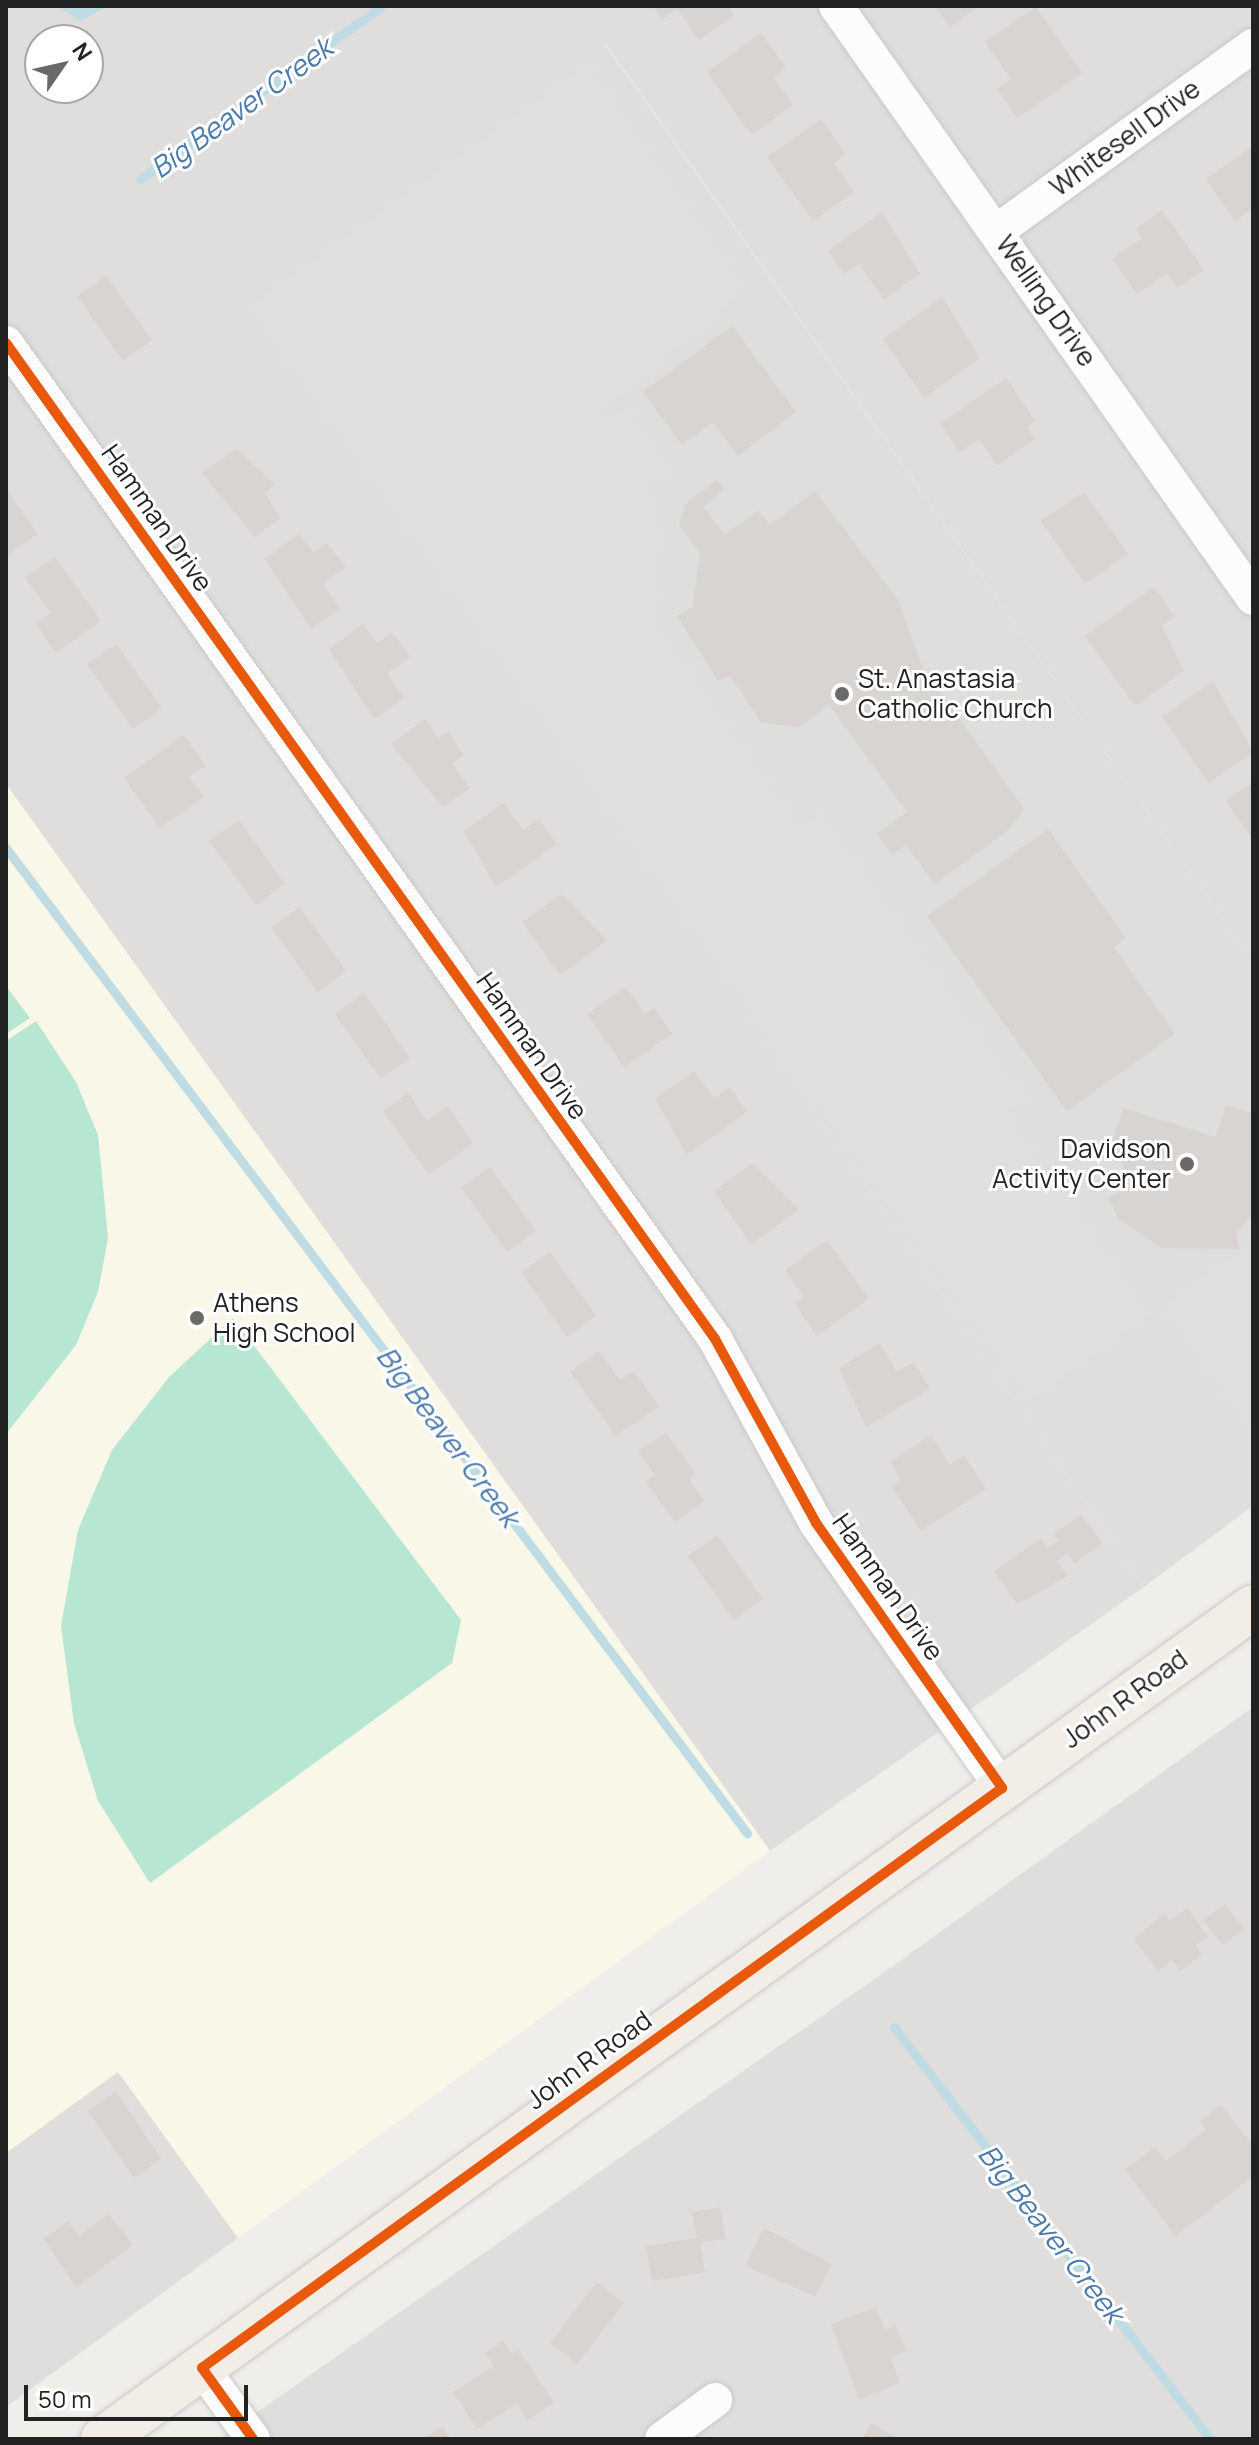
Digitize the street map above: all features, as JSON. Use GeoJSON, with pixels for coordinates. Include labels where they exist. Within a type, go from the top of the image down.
{"type":"FeatureCollection","features":[{"type":"Feature","properties":{"kind":"main road","name":"John R Road"},"geometry":{"type":"LineString","coordinates":[[103,2439],[1253,1607]]}},
{"type":"Feature","properties":{"kind":"street","name":"Welling Drive"},"geometry":{"type":"LineString","coordinates":[[836,6],[1253,598]]}},
{"type":"Feature","properties":{"kind":"street","name":"Whitesell Drive"},"geometry":{"type":"LineString","coordinates":[[997,231],[1253,46]]}},
{"type":"Feature","properties":{"kind":"street","name":"Hamman Drive"},"geometry":{"type":"LineString","coordinates":[[6,343],[715,1339],[816,1523],[1002,1788]]}},
{"type":"Feature","properties":{"kind":"street"},"geometry":{"type":"LineString","coordinates":[[202,2368],[253,2439]]}},
{"type":"Feature","properties":{"kind":"street"},"geometry":{"type":"LineString","coordinates":[[662,2439],[715,2400]]}},
{"type":"Feature","properties":{"kind":"shaded area"},"geometry":{"type":"Polygon","coordinates":[[[6,6],[1253,6],[1253,961],[605,43],[749,1016],[1144,1587],[770,1851],[6,784],[6,6]]]}},
{"type":"Feature","properties":{"kind":"shaded area"},"geometry":{"type":"Polygon","coordinates":[[[604,43],[1253,961],[1253,1506],[1144,1587],[749,1016],[234,305],[604,43]]]}},
{"type":"Feature","properties":{"kind":"shaded area"},"geometry":{"type":"Polygon","coordinates":[[[589,64],[748,287],[604,410],[611,418],[628,406],[674,469],[652,485],[665,535],[654,619],[801,826],[823,812],[1027,1098],[1007,1113],[1151,1313],[1028,1402],[247,308],[589,64]]]}},
{"type":"Feature","properties":{"kind":"shaded area","name":"Athens High School"},"geometry":{"type":"Polygon","coordinates":[[[6,784],[770,1851],[238,2238],[118,2072],[6,2153],[6,784]]]}},
{"type":"Feature","properties":{"kind":"shaded area"},"geometry":{"type":"Polygon","coordinates":[[[1253,1242],[1253,1417],[1243,1424],[1161,1307],[1253,1242]]]}},
{"type":"Feature","properties":{"kind":"shaded area"},"geometry":{"type":"Polygon","coordinates":[[[1253,1707],[1253,2439],[219,2439],[886,1971],[1253,1707]]]}},
{"type":"Feature","properties":{"kind":"shaded area"},"geometry":{"type":"Polygon","coordinates":[[[118,2071],[238,2238],[6,2407],[6,2153],[118,2071]]]}},
{"type":"Feature","properties":{"kind":"green space"},"geometry":{"type":"Polygon","coordinates":[[[6,986],[30,1018],[6,1034],[6,986]]]}},
{"type":"Feature","properties":{"kind":"green space"},"geometry":{"type":"Polygon","coordinates":[[[36,1021],[76,1082],[98,1135],[108,1238],[98,1292],[76,1345],[6,1434],[6,1041],[36,1021]]]}},
{"type":"Feature","properties":{"kind":"green space"},"geometry":{"type":"Polygon","coordinates":[[[233,1318],[461,1620],[452,1663],[150,1883],[98,1801],[74,1723],[61,1626],[78,1530],[112,1450],[169,1377],[233,1318]]]}},
{"type":"Feature","properties":{"kind":"water"},"geometry":{"type":"Polygon","coordinates":[[[57,6],[109,6],[80,21],[57,6]]]}},
{"type":"Feature","properties":{"kind":"building"},"geometry":{"type":"Polygon","coordinates":[[[653,6],[728,6],[734,15],[699,40],[677,9],[662,19],[653,6]]]}},
{"type":"Feature","properties":{"kind":"building"},"geometry":{"type":"Polygon","coordinates":[[[935,6],[979,6],[950,27],[935,6]]]}},
{"type":"Feature","properties":{"kind":"building"},"geometry":{"type":"Polygon","coordinates":[[[1036,7],[1082,73],[1017,118],[997,89],[1011,79],[985,42],[1036,7]]]}},
{"type":"Feature","properties":{"kind":"building"},"geometry":{"type":"Polygon","coordinates":[[[761,33],[786,68],[773,77],[793,105],[751,135],[707,72],[761,33]]]}},
{"type":"Feature","properties":{"kind":"building"},"geometry":{"type":"Polygon","coordinates":[[[821,119],[846,154],[834,163],[854,192],[813,221],[767,157],[821,119]]]}},
{"type":"Feature","properties":{"kind":"building"},"geometry":{"type":"Polygon","coordinates":[[[1253,146],[1253,208],[1235,221],[1206,179],[1253,146]]]}},
{"type":"Feature","properties":{"kind":"building"},"geometry":{"type":"Polygon","coordinates":[[[1162,210],[1204,270],[1177,288],[1167,273],[1137,294],[1112,259],[1142,238],[1136,229],[1162,210]]]}},
{"type":"Feature","properties":{"kind":"building"},"geometry":{"type":"Polygon","coordinates":[[[882,212],[920,274],[884,299],[859,264],[844,274],[828,251],[882,212]]]}},
{"type":"Feature","properties":{"kind":"building"},"geometry":{"type":"Polygon","coordinates":[[[106,276],[152,340],[123,361],[77,296],[106,276]]]}},
{"type":"Feature","properties":{"kind":"building"},"geometry":{"type":"Polygon","coordinates":[[[942,297],[980,358],[924,398],[883,339],[942,297]]]}},
{"type":"Feature","properties":{"kind":"building"},"geometry":{"type":"Polygon","coordinates":[[[732,326],[796,412],[738,456],[713,422],[682,445],[643,392],[732,326]]]}},
{"type":"Feature","properties":{"kind":"building"},"geometry":{"type":"Polygon","coordinates":[[[1006,378],[1035,421],[1027,427],[1035,439],[997,466],[979,439],[960,452],[940,424],[1006,378]]]}},
{"type":"Feature","properties":{"kind":"building"},"geometry":{"type":"Polygon","coordinates":[[[237,449],[275,485],[264,493],[281,518],[255,537],[202,473],[237,449]]]}},
{"type":"Feature","properties":{"kind":"building","name":"St. Anastasia Catholic Church"},"geometry":{"type":"Polygon","coordinates":[[[717,480],[724,490],[703,507],[725,535],[758,510],[770,525],[815,491],[898,600],[922,666],[1024,809],[1010,829],[935,884],[906,845],[892,855],[877,834],[907,812],[829,705],[799,727],[761,723],[730,675],[719,682],[677,616],[693,606],[700,552],[679,526],[685,504],[717,480]]]}},
{"type":"Feature","properties":{"kind":"building"},"geometry":{"type":"Polygon","coordinates":[[[6,489],[38,534],[6,556],[6,489]]]}},
{"type":"Feature","properties":{"kind":"building"},"geometry":{"type":"Polygon","coordinates":[[[1084,492],[1128,554],[1085,584],[1041,521],[1084,492]]]}},
{"type":"Feature","properties":{"kind":"building"},"geometry":{"type":"Polygon","coordinates":[[[299,534],[314,553],[327,543],[346,567],[323,584],[340,608],[311,629],[265,559],[299,534]]]}},
{"type":"Feature","properties":{"kind":"building"},"geometry":{"type":"Polygon","coordinates":[[[55,557],[101,621],[56,653],[36,624],[51,613],[25,578],[55,557]]]}},
{"type":"Feature","properties":{"kind":"building"},"geometry":{"type":"Polygon","coordinates":[[[1154,587],[1175,617],[1162,626],[1184,671],[1135,706],[1085,636],[1154,587]]]}},
{"type":"Feature","properties":{"kind":"building"},"geometry":{"type":"Polygon","coordinates":[[[363,624],[377,643],[392,632],[410,657],[387,674],[404,698],[374,719],[329,649],[363,624]]]}},
{"type":"Feature","properties":{"kind":"building"},"geometry":{"type":"Polygon","coordinates":[[[116,644],[162,708],[133,729],[87,664],[116,644]]]}},
{"type":"Feature","properties":{"kind":"building"},"geometry":{"type":"Polygon","coordinates":[[[1213,681],[1253,752],[1209,783],[1162,717],[1213,681]]]}},
{"type":"Feature","properties":{"kind":"building"},"geometry":{"type":"Polygon","coordinates":[[[425,719],[439,738],[448,732],[464,755],[452,763],[470,788],[443,807],[391,744],[425,719]]]}},
{"type":"Feature","properties":{"kind":"building"},"geometry":{"type":"Polygon","coordinates":[[[184,735],[206,766],[189,777],[204,797],[160,828],[124,778],[184,735]]]}},
{"type":"Feature","properties":{"kind":"building"},"geometry":{"type":"Polygon","coordinates":[[[1253,782],[1253,840],[1226,801],[1253,782]]]}},
{"type":"Feature","properties":{"kind":"building"},"geometry":{"type":"Polygon","coordinates":[[[503,803],[523,830],[539,819],[557,844],[496,887],[464,831],[503,803]]]}},
{"type":"Feature","properties":{"kind":"building"},"geometry":{"type":"Polygon","coordinates":[[[239,820],[285,884],[256,905],[209,841],[239,820]]]}},
{"type":"Feature","properties":{"kind":"building"},"geometry":{"type":"Polygon","coordinates":[[[1048,829],[1126,938],[1114,947],[1175,1034],[1067,1111],[927,916],[1048,829]]]}},
{"type":"Feature","properties":{"kind":"building"},"geometry":{"type":"Polygon","coordinates":[[[562,894],[607,941],[560,975],[522,922],[562,894]]]}},
{"type":"Feature","properties":{"kind":"building"},"geometry":{"type":"Polygon","coordinates":[[[300,907],[346,971],[318,992],[271,927],[300,907]]]}},
{"type":"Feature","properties":{"kind":"building"},"geometry":{"type":"Polygon","coordinates":[[[626,987],[645,1014],[654,1008],[672,1034],[624,1067],[587,1014],[626,987]]]}},
{"type":"Feature","properties":{"kind":"building"},"geometry":{"type":"Polygon","coordinates":[[[364,993],[410,1058],[381,1079],[335,1014],[364,993]]]}},
{"type":"Feature","properties":{"kind":"building"},"geometry":{"type":"Polygon","coordinates":[[[694,1071],[714,1098],[730,1087],[747,1112],[687,1155],[655,1099],[694,1071]]]}},
{"type":"Feature","properties":{"kind":"building"},"geometry":{"type":"Polygon","coordinates":[[[408,1093],[427,1121],[448,1106],[473,1143],[429,1175],[383,1111],[408,1093]]]}},
{"type":"Feature","properties":{"kind":"building","name":"Davidson Activity Center"},"geometry":{"type":"Polygon","coordinates":[[[1226,1105],[1253,1113],[1253,1213],[1236,1233],[1239,1249],[1161,1248],[1119,1219],[1108,1197],[1132,1186],[1112,1143],[1123,1108],[1216,1137],[1226,1105]]]}},
{"type":"Feature","properties":{"kind":"building"},"geometry":{"type":"Polygon","coordinates":[[[753,1163],[799,1210],[751,1244],[714,1191],[753,1163]]]}},
{"type":"Feature","properties":{"kind":"building"},"geometry":{"type":"Polygon","coordinates":[[[490,1167],[536,1231],[507,1252],[461,1187],[490,1167]]]}},
{"type":"Feature","properties":{"kind":"building"},"geometry":{"type":"Polygon","coordinates":[[[827,1240],[869,1299],[817,1336],[794,1303],[804,1297],[785,1270],[827,1240]]]}},
{"type":"Feature","properties":{"kind":"building"},"geometry":{"type":"Polygon","coordinates":[[[550,1252],[596,1316],[567,1337],[521,1272],[550,1252]]]}},
{"type":"Feature","properties":{"kind":"building"},"geometry":{"type":"Polygon","coordinates":[[[880,1343],[897,1372],[914,1362],[930,1389],[866,1427],[839,1368],[880,1343]]]}},
{"type":"Feature","properties":{"kind":"building"},"geometry":{"type":"Polygon","coordinates":[[[599,1351],[620,1380],[634,1371],[659,1406],[616,1436],[570,1372],[599,1351]]]}},
{"type":"Feature","properties":{"kind":"building"},"geometry":{"type":"Polygon","coordinates":[[[666,1433],[696,1474],[689,1479],[704,1501],[675,1522],[646,1482],[655,1475],[638,1452],[666,1433]]]}},
{"type":"Feature","properties":{"kind":"building"},"geometry":{"type":"Polygon","coordinates":[[[931,1435],[950,1465],[964,1455],[986,1489],[921,1531],[892,1487],[902,1481],[890,1462],[931,1435]]]}},
{"type":"Feature","properties":{"kind":"building"},"geometry":{"type":"Polygon","coordinates":[[[1081,1514],[1102,1543],[1075,1563],[1067,1553],[1057,1561],[1068,1576],[1017,1604],[994,1571],[1041,1538],[1048,1548],[1059,1541],[1054,1534],[1081,1514]]]}},
{"type":"Feature","properties":{"kind":"building"},"geometry":{"type":"Polygon","coordinates":[[[717,1535],[763,1599],[734,1620],[688,1556],[717,1535]]]}},
{"type":"Feature","properties":{"kind":"building"},"geometry":{"type":"Polygon","coordinates":[[[1225,1904],[1244,1929],[1223,1945],[1203,1920],[1225,1904]]]}},
{"type":"Feature","properties":{"kind":"building"},"geometry":{"type":"Polygon","coordinates":[[[1187,1908],[1208,1937],[1195,1946],[1202,1955],[1180,1971],[1172,1960],[1158,1971],[1134,1939],[1165,1913],[1170,1921],[1187,1908]]]}},
{"type":"Feature","properties":{"kind":"building"},"geometry":{"type":"Polygon","coordinates":[[[116,2091],[161,2159],[134,2178],[88,2111],[116,2091]]]}},
{"type":"Feature","properties":{"kind":"building"},"geometry":{"type":"Polygon","coordinates":[[[1221,2105],[1253,2145],[1253,2176],[1176,2236],[1125,2170],[1155,2147],[1166,2161],[1206,2130],[1200,2121],[1221,2105]]]}},
{"type":"Feature","properties":{"kind":"building"},"geometry":{"type":"Polygon","coordinates":[[[720,2207],[726,2239],[700,2243],[705,2272],[652,2281],[646,2246],[697,2238],[692,2212],[720,2207]]]}},
{"type":"Feature","properties":{"kind":"building"},"geometry":{"type":"Polygon","coordinates":[[[109,2214],[133,2245],[76,2287],[44,2239],[68,2221],[79,2236],[109,2214]]]}},
{"type":"Feature","properties":{"kind":"building"},"geometry":{"type":"Polygon","coordinates":[[[764,2228],[832,2264],[815,2296],[745,2266],[764,2228]]]}},
{"type":"Feature","properties":{"kind":"building"},"geometry":{"type":"Polygon","coordinates":[[[597,2282],[624,2303],[577,2364],[550,2343],[597,2282]]]}},
{"type":"Feature","properties":{"kind":"building"},"geometry":{"type":"Polygon","coordinates":[[[876,2307],[885,2330],[896,2326],[906,2351],[890,2357],[900,2383],[859,2399],[831,2324],[876,2307]]]}},
{"type":"Feature","properties":{"kind":"building"},"geometry":{"type":"Polygon","coordinates":[[[503,2341],[512,2354],[519,2350],[554,2403],[528,2420],[517,2403],[477,2429],[453,2392],[494,2366],[485,2353],[503,2341]]]}},
{"type":"Feature","properties":{"kind":"building"},"geometry":{"type":"Polygon","coordinates":[[[871,2423],[899,2439],[862,2439],[871,2423]]]}},
{"type":"Feature","properties":{"kind":"building"},"geometry":{"type":"Polygon","coordinates":[[[442,2426],[451,2439],[423,2439],[442,2426]]]}},
{"type":"Feature","properties":{"kind":"waterway","name":"Big Beaver Creek"},"geometry":{"type":"LineString","coordinates":[[140,179],[382,6]]}},
{"type":"Feature","properties":{"kind":"waterway","name":"Big Beaver Creek"},"geometry":{"type":"LineString","coordinates":[[6,848],[747,1833]]}},
{"type":"Feature","properties":{"kind":"waterway","name":"Big Beaver Creek"},"geometry":{"type":"LineString","coordinates":[[894,2027],[1210,2439]]}},
{"type":"Feature","properties":{"kind":"cycle path"},"geometry":{"type":"LineString","coordinates":[[6,343],[715,1339],[816,1523],[1002,1788],[202,2368],[253,2439]]}},
{"type":"Feature","properties":{"kind":"place","name":"St. Anastasia Catholic Church"},"geometry":{"type":"Point","coordinates":[842,694]}},
{"type":"Feature","properties":{"kind":"place","name":"Davidson Activity Center"},"geometry":{"type":"Point","coordinates":[1187,1164]}},
{"type":"Feature","properties":{"kind":"place","name":"Athens High School"},"geometry":{"type":"Point","coordinates":[197,1318]}}]}
